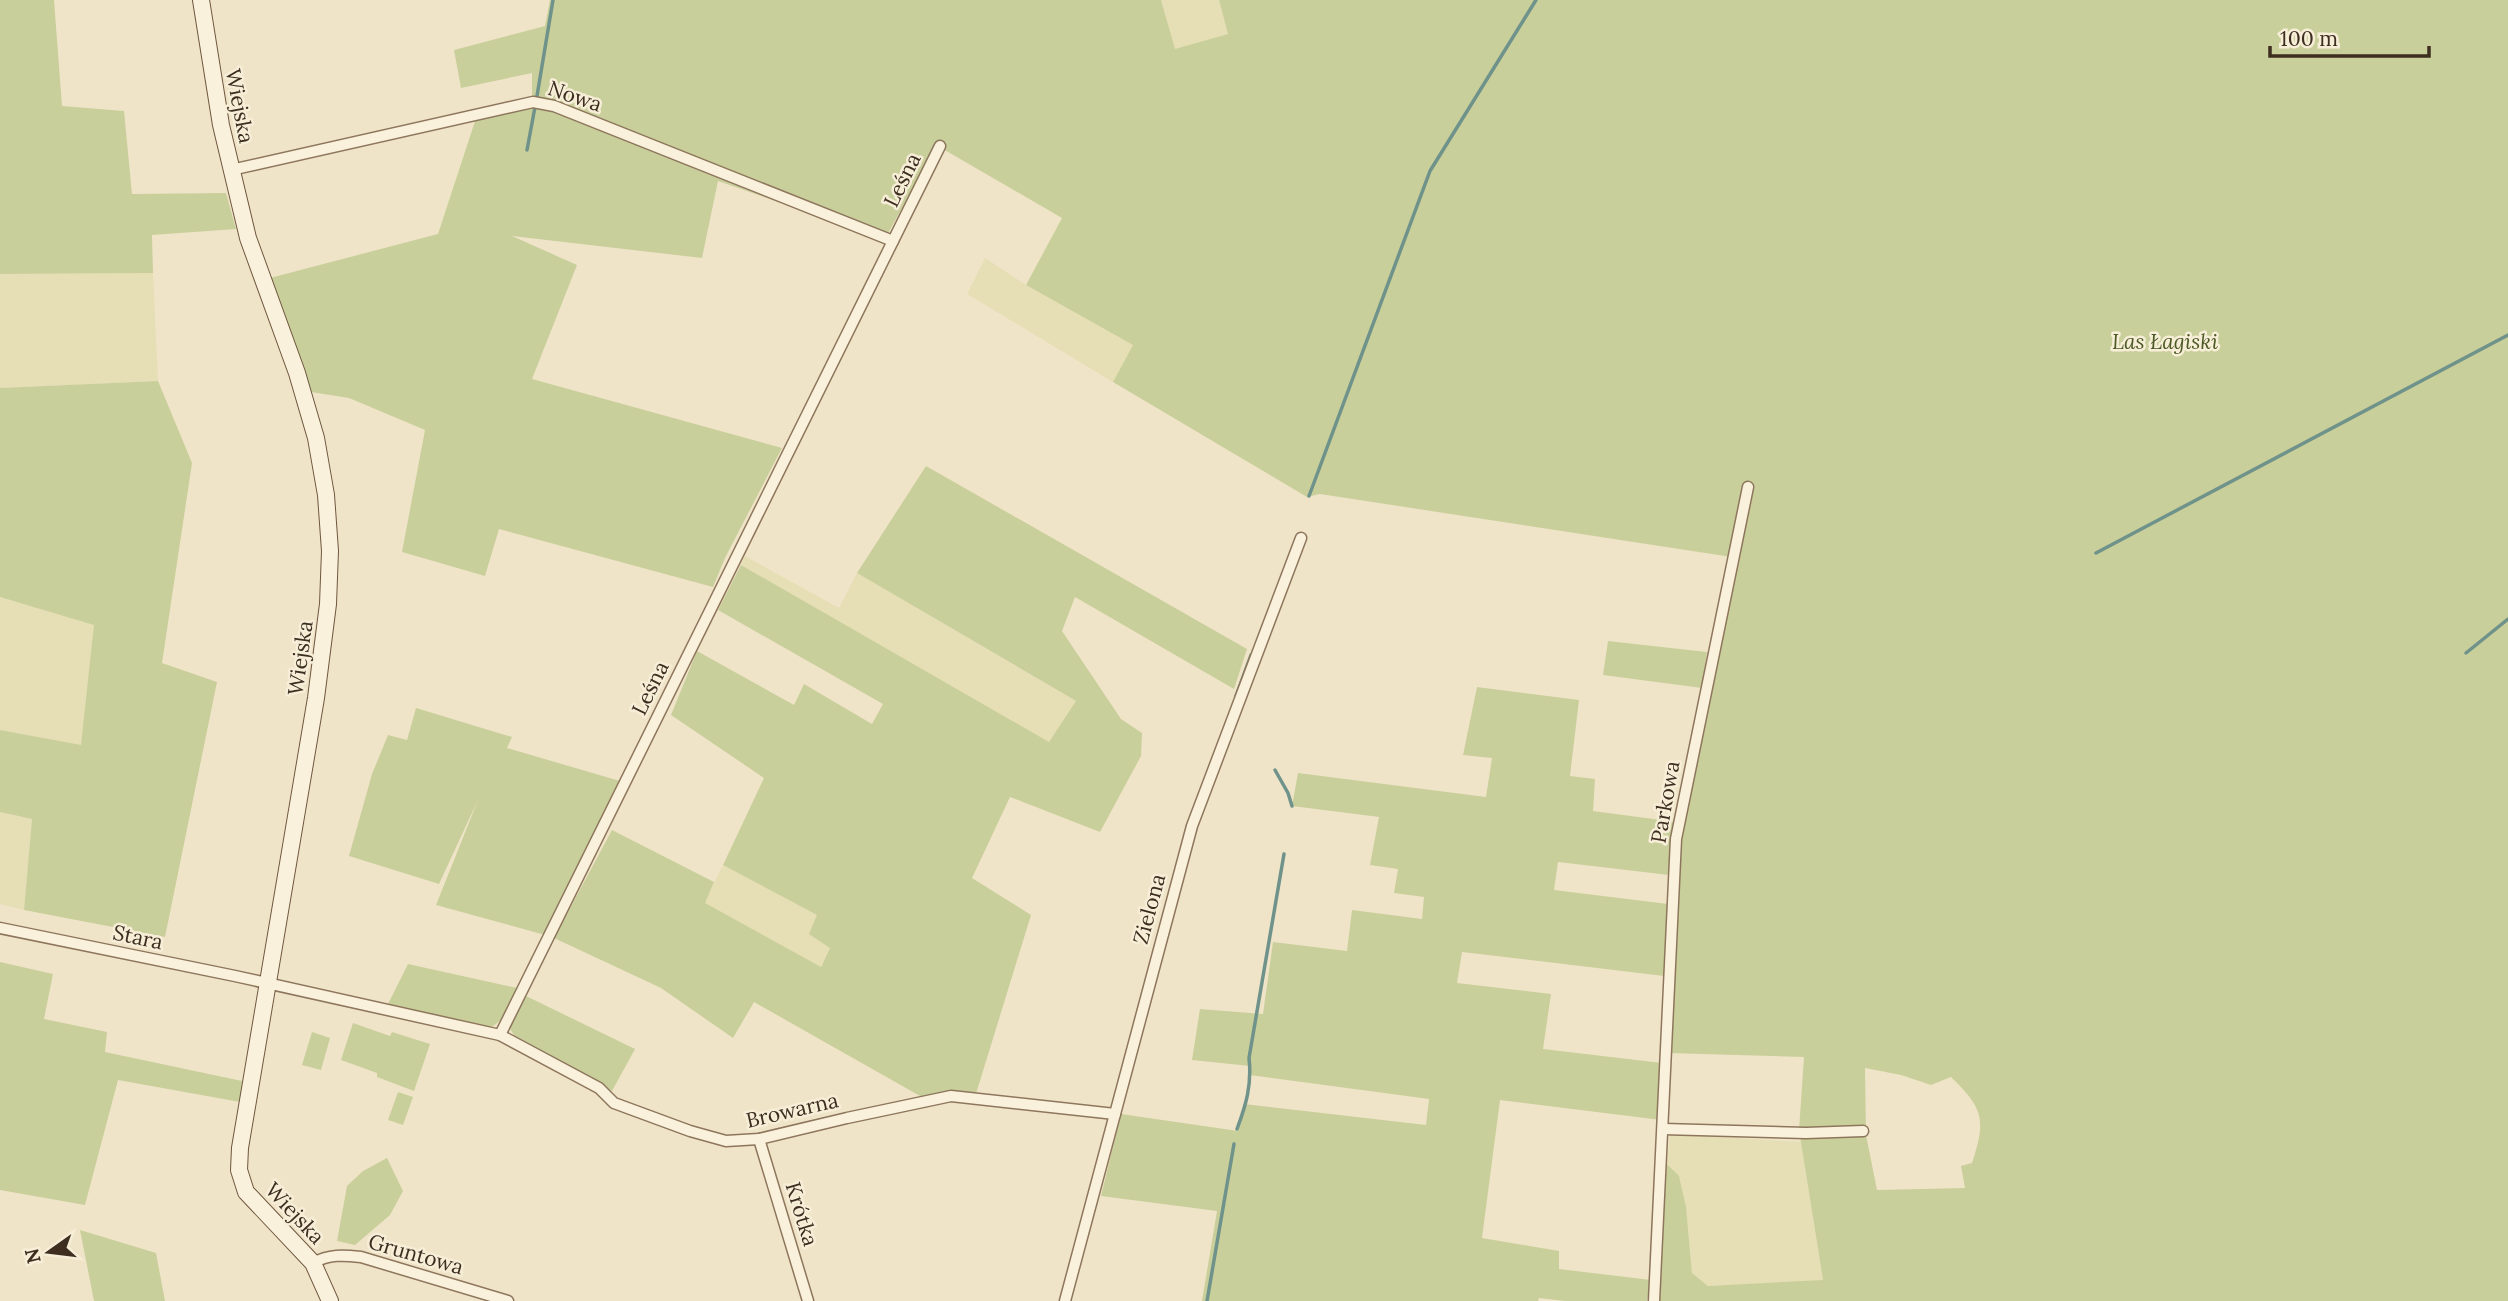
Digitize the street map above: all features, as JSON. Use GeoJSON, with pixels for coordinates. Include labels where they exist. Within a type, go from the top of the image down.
{"type":"FeatureCollection","features":[{"type":"Feature","properties":{"kind":"street","name":"Wiejska"},"geometry":{"type":"LineString","coordinates":[[201,0],[210,67],[248,238],[298,373],[316,438],[326,495],[330,551],[328,604],[316,698],[240,1148],[239,1170],[250,1196],[313,1263],[330,1301]]}},
{"type":"Feature","properties":{"kind":"street","name":"Nowa"},"geometry":{"type":"LineString","coordinates":[[231,170],[533,102],[554,106],[893,241]]}},
{"type":"Feature","properties":{"kind":"street","name":"Leśna"},"geometry":{"type":"LineString","coordinates":[[500,1035],[940,146]]}},
{"type":"Feature","properties":{"kind":"street","name":"Parkowa"},"geometry":{"type":"LineString","coordinates":[[1654,1301],[1676,839],[1748,487]]}},
{"type":"Feature","properties":{"kind":"street","name":"Zielona"},"geometry":{"type":"LineString","coordinates":[[1065,1301],[1192,825],[1301,538]]}},
{"type":"Feature","properties":{"kind":"street","name":"Stara"},"geometry":{"type":"LineString","coordinates":[[0,928],[268,984]]}},
{"type":"Feature","properties":{"kind":"street"},"geometry":{"type":"LineString","coordinates":[[268,984],[500,1035]]}},
{"type":"Feature","properties":{"kind":"street","name":"Browarna"},"geometry":{"type":"LineString","coordinates":[[500,1035],[599,1087],[614,1103],[709,1137],[738,1142],[951,1096],[1115,1114]]}},
{"type":"Feature","properties":{"kind":"street"},"geometry":{"type":"LineString","coordinates":[[1663,1129],[1806,1133],[1863,1131]]}},
{"type":"Feature","properties":{"kind":"street","name":"Krótka"},"geometry":{"type":"LineString","coordinates":[[759,1139],[808,1301]]}},
{"type":"Feature","properties":{"kind":"street","name":"Gruntowa"},"geometry":{"type":"LineString","coordinates":[[313,1263],[340,1254],[361,1256],[508,1301]]}},
{"type":"Feature","properties":{"kind":"shaded area"},"geometry":{"type":"Polygon","coordinates":[[[1161,0],[1219,0],[1228,34],[1175,50],[1161,0]]]}},
{"type":"Feature","properties":{"kind":"shaded area"},"geometry":{"type":"Polygon","coordinates":[[[985,258],[1026,285],[1133,345],[1113,382],[967,294],[985,258]]]}},
{"type":"Feature","properties":{"kind":"shaded area"},"geometry":{"type":"Polygon","coordinates":[[[153,273],[158,381],[0,388],[0,274],[153,273]]]}},
{"type":"Feature","properties":{"kind":"shaded area"},"geometry":{"type":"Polygon","coordinates":[[[745,556],[839,608],[857,573],[1077,702],[1048,743],[741,565],[745,556]]]}},
{"type":"Feature","properties":{"kind":"shaded area"},"geometry":{"type":"Polygon","coordinates":[[[0,597],[95,624],[81,746],[0,730],[0,597]]]}},
{"type":"Feature","properties":{"kind":"shaded area"},"geometry":{"type":"Polygon","coordinates":[[[0,812],[32,819],[24,910],[0,904],[0,812]]]}},
{"type":"Feature","properties":{"kind":"shaded area"},"geometry":{"type":"Polygon","coordinates":[[[723,865],[817,915],[830,948],[820,968],[704,903],[723,865]]]}},
{"type":"Feature","properties":{"kind":"shaded area"},"geometry":{"type":"Polygon","coordinates":[[[1670,1134],[1801,1142],[1823,1281],[1708,1286],[1692,1273],[1686,1207],[1679,1177],[1667,1163],[1670,1134]]]}},
{"type":"Feature","properties":{"kind":"green space"},"geometry":{"type":"Polygon","coordinates":[[[0,0],[54,0],[62,106],[124,111],[132,194],[226,193],[236,229],[152,235],[153,273],[0,274],[0,0]]]}},
{"type":"Feature","properties":{"kind":"green space","name":"Las Łagiski"},"geometry":{"type":"Polygon","coordinates":[[[550,0],[1161,0],[1175,49],[1228,34],[1219,0],[2508,0],[2508,1301],[1660,1301],[1666,1163],[1679,1176],[1686,1207],[1692,1273],[1708,1286],[1823,1280],[1799,1130],[1804,1057],[1668,1053],[1679,842],[1738,558],[1320,494],[1307,497],[1113,382],[1133,345],[1026,285],[1062,218],[936,145],[885,239],[718,181],[702,258],[512,236],[577,265],[532,379],[782,448],[725,558],[713,587],[499,529],[485,576],[402,552],[425,430],[349,398],[311,392],[281,315],[270,278],[438,234],[479,109],[532,96],[532,73],[461,88],[454,50],[545,26],[550,0]],[[1865,1068],[1866,1135],[1877,1190],[1965,1188],[1961,1166],[1972,1163],[1979,1136],[1980,1125],[1976,1107],[1951,1077],[1931,1085],[1901,1075],[1865,1068]]]}},
{"type":"Feature","properties":{"kind":"green space"},"geometry":{"type":"Polygon","coordinates":[[[158,381],[192,463],[162,663],[217,682],[165,937],[24,910],[32,819],[0,812],[0,730],[81,745],[94,625],[0,597],[0,388],[158,381]]]}},
{"type":"Feature","properties":{"kind":"green space"},"geometry":{"type":"Polygon","coordinates":[[[926,466],[1247,649],[1234,689],[1075,597],[1062,631],[1121,719],[1142,733],[1141,756],[1100,832],[1010,797],[972,878],[1031,915],[975,1097],[920,1096],[754,1002],[733,1038],[661,988],[554,938],[612,830],[714,882],[705,903],[821,967],[830,948],[809,934],[817,915],[723,865],[764,778],[671,715],[697,651],[794,705],[804,684],[872,724],[883,704],[718,610],[741,565],[1049,742],[1076,701],[857,573],[926,466]]]}},
{"type":"Feature","properties":{"kind":"green space"},"geometry":{"type":"Polygon","coordinates":[[[1608,641],[1707,652],[1702,688],[1603,675],[1608,641]]]}},
{"type":"Feature","properties":{"kind":"green space"},"geometry":{"type":"Polygon","coordinates":[[[1477,687],[1579,700],[1570,776],[1595,779],[1593,811],[1676,822],[1669,875],[1558,862],[1554,890],[1668,904],[1664,976],[1462,952],[1457,983],[1551,994],[1543,1049],[1662,1063],[1661,1120],[1500,1100],[1482,1238],[1559,1251],[1559,1269],[1651,1280],[1647,1301],[1565,1301],[1539,1298],[1538,1301],[1202,1301],[1217,1211],[1101,1196],[1121,1114],[1238,1131],[1244,1104],[1426,1125],[1429,1099],[1250,1075],[1250,1066],[1192,1060],[1200,1009],[1263,1014],[1273,942],[1347,951],[1352,910],[1422,919],[1424,897],[1394,893],[1398,869],[1370,865],[1379,817],[1292,806],[1298,773],[1486,797],[1492,758],[1463,755],[1477,687]]]}},
{"type":"Feature","properties":{"kind":"green space"},"geometry":{"type":"Polygon","coordinates":[[[416,708],[512,737],[507,748],[620,781],[545,935],[436,905],[478,800],[439,884],[349,856],[372,774],[388,735],[407,740],[416,708]]]}},
{"type":"Feature","properties":{"kind":"green space"},"geometry":{"type":"Polygon","coordinates":[[[0,962],[53,974],[44,1019],[107,1032],[105,1052],[242,1081],[240,1102],[118,1080],[85,1205],[0,1190],[0,962]]]}},
{"type":"Feature","properties":{"kind":"green space"},"geometry":{"type":"Polygon","coordinates":[[[408,964],[517,988],[502,1018],[486,1028],[387,1006],[408,964]]]}},
{"type":"Feature","properties":{"kind":"green space"},"geometry":{"type":"Polygon","coordinates":[[[526,996],[635,1049],[612,1091],[515,1037],[509,1027],[526,996]]]}},
{"type":"Feature","properties":{"kind":"green space"},"geometry":{"type":"Polygon","coordinates":[[[353,1023],[390,1036],[392,1032],[430,1044],[414,1091],[377,1077],[377,1073],[341,1060],[353,1023]]]}},
{"type":"Feature","properties":{"kind":"green space"},"geometry":{"type":"Polygon","coordinates":[[[312,1032],[330,1038],[321,1070],[302,1065],[312,1032]]]}},
{"type":"Feature","properties":{"kind":"green space"},"geometry":{"type":"Polygon","coordinates":[[[398,1092],[413,1097],[403,1125],[388,1120],[398,1092]]]}},
{"type":"Feature","properties":{"kind":"green space"},"geometry":{"type":"Polygon","coordinates":[[[387,1158],[403,1191],[390,1215],[355,1245],[337,1241],[347,1186],[363,1171],[387,1158]]]}},
{"type":"Feature","properties":{"kind":"green space"},"geometry":{"type":"Polygon","coordinates":[[[80,1230],[156,1253],[165,1301],[94,1301],[80,1230]]]}},
{"type":"Feature","properties":{"kind":"waterway"},"geometry":{"type":"LineString","coordinates":[[537,96],[553,0]]}},
{"type":"Feature","properties":{"kind":"waterway"},"geometry":{"type":"LineString","coordinates":[[1309,496],[1430,171],[1536,0]]}},
{"type":"Feature","properties":{"kind":"waterway"},"geometry":{"type":"LineString","coordinates":[[527,150],[535,107]]}},
{"type":"Feature","properties":{"kind":"waterway"},"geometry":{"type":"LineString","coordinates":[[2096,553],[2508,335]]}},
{"type":"Feature","properties":{"kind":"waterway"},"geometry":{"type":"LineString","coordinates":[[2466,653],[2508,619]]}},
{"type":"Feature","properties":{"kind":"waterway"},"geometry":{"type":"LineString","coordinates":[[1236,696],[1251,655]]}},
{"type":"Feature","properties":{"kind":"waterway"},"geometry":{"type":"LineString","coordinates":[[1275,770],[1292,806]]}},
{"type":"Feature","properties":{"kind":"waterway"},"geometry":{"type":"LineString","coordinates":[[1237,1129],[1247,1095],[1249,1058],[1284,854]]}},
{"type":"Feature","properties":{"kind":"waterway"},"geometry":{"type":"LineString","coordinates":[[1207,1301],[1234,1144]]}}]}
